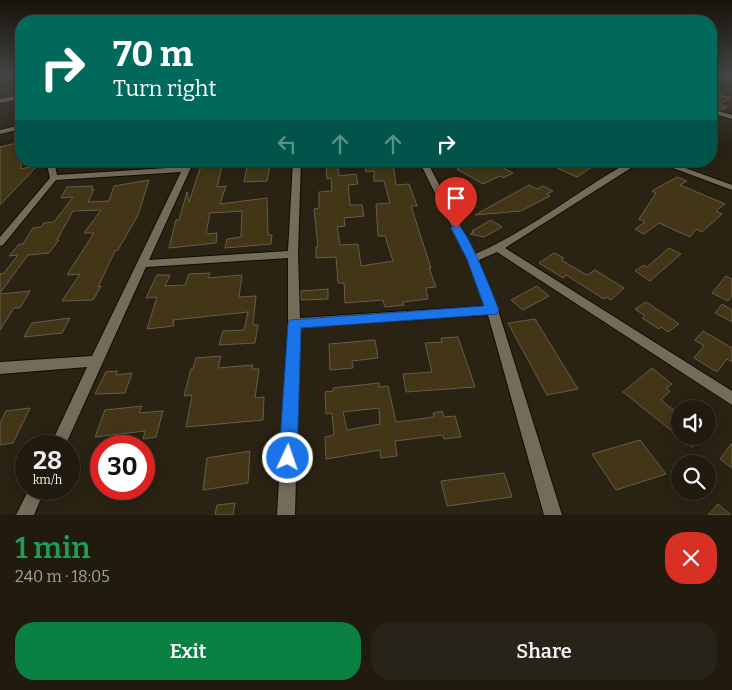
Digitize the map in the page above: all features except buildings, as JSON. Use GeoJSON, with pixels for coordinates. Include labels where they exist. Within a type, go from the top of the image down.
{"type":"FeatureCollection","features":[{"type":"Feature","properties":{"kind":"street"},"geometry":{"type":"LineString","coordinates":[[717,113],[732,117]]}},
{"type":"Feature","properties":{"kind":"street"},"geometry":{"type":"LineString","coordinates":[[0,132],[15,129]]}},
{"type":"Feature","properties":{"kind":"street"},"geometry":{"type":"LineString","coordinates":[[51,167],[54,178]]}},
{"type":"Feature","properties":{"kind":"street"},"geometry":{"type":"LineString","coordinates":[[0,243],[54,178],[167,167]]}},
{"type":"Feature","properties":{"kind":"street"},"geometry":{"type":"LineString","coordinates":[[62,435],[187,167]]}},
{"type":"Feature","properties":{"kind":"street"},"geometry":{"type":"LineString","coordinates":[[286,515],[294,323],[293,254],[296,167]]}},
{"type":"Feature","properties":{"kind":"street"},"geometry":{"type":"LineString","coordinates":[[425,167],[473,259],[492,310],[553,515]]}},
{"type":"Feature","properties":{"kind":"street"},"geometry":{"type":"LineString","coordinates":[[473,259],[498,248],[542,222],[605,179],[627,167]]}},
{"type":"Feature","properties":{"kind":"street"},"geometry":{"type":"LineString","coordinates":[[674,167],[732,188]]}},
{"type":"Feature","properties":{"kind":"street"},"geometry":{"type":"LineString","coordinates":[[498,248],[732,398]]}},
{"type":"Feature","properties":{"kind":"street"},"geometry":{"type":"LineString","coordinates":[[143,264],[293,254]]}},
{"type":"Feature","properties":{"kind":"street"},"geometry":{"type":"LineString","coordinates":[[294,323],[492,310]]}},
{"type":"Feature","properties":{"kind":"street"},"geometry":{"type":"LineString","coordinates":[[0,368],[97,361]]}},
{"type":"Feature","properties":{"kind":"street"},"geometry":{"type":"LineString","coordinates":[[25,515],[32,500]]}},
{"type":"Feature","properties":{"kind":"route"},"geometry":{"type":"LineString","coordinates":[[288,458],[294,323],[492,310],[473,259],[456,228]]}}]}
